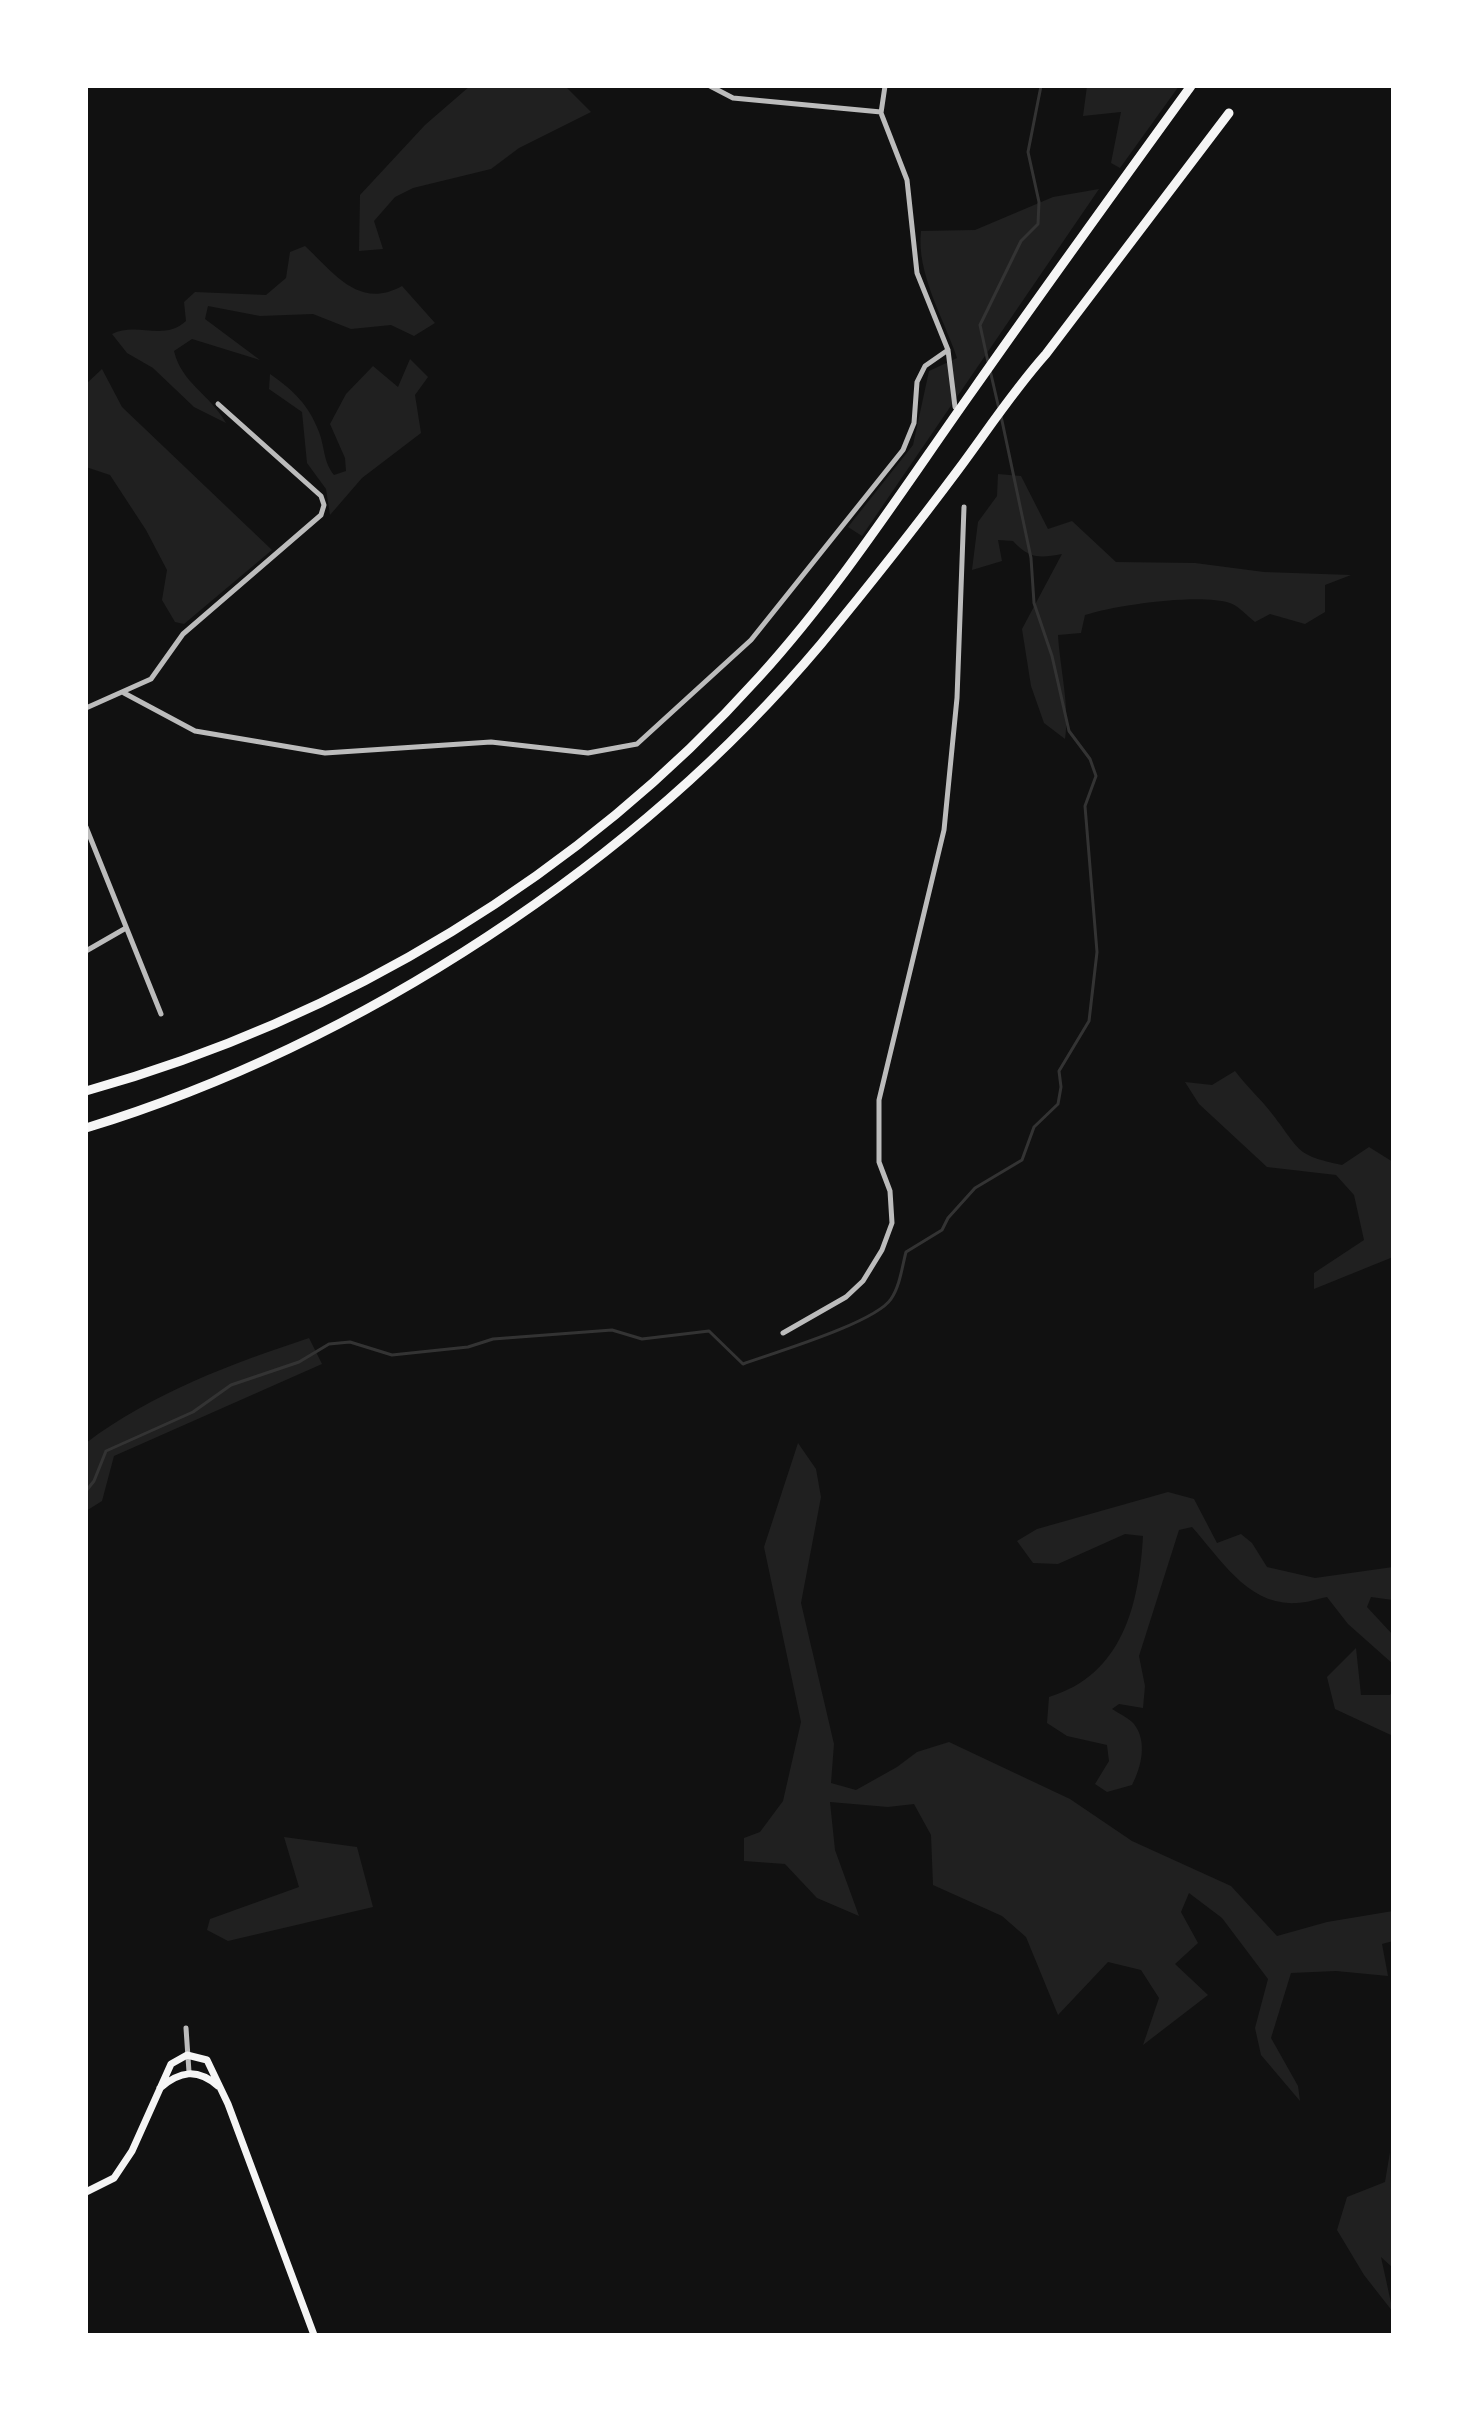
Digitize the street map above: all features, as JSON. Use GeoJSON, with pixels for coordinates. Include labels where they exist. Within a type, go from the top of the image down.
{"type":"FeatureCollection","features":[{"type":"Feature","properties":{"kind":"highway"},"geometry":{"type":"LineString","coordinates":[[86,1091],[223,1045],[293,1016],[394,966],[489,910],[632,801],[760,677],[872,536],[969,394],[1191,86]]}},
{"type":"Feature","properties":{"kind":"highway"},"geometry":{"type":"LineString","coordinates":[[86,1128],[176,1096],[296,1044],[411,984],[522,914],[592,863],[727,746],[820,645],[1229,113]]}},
{"type":"Feature","properties":{"kind":"main road"},"geometry":{"type":"LineString","coordinates":[[86,2192],[114,2178],[132,2151],[171,2064],[187,2055],[207,2060],[314,2335]]}},
{"type":"Feature","properties":{"kind":"main road"},"geometry":{"type":"LineString","coordinates":[[160,2088],[173,2077],[189,2072],[206,2075],[220,2088]]}},
{"type":"Feature","properties":{"kind":"street"},"geometry":{"type":"LineString","coordinates":[[710,86],[733,98],[881,113]]}},
{"type":"Feature","properties":{"kind":"street"},"geometry":{"type":"LineString","coordinates":[[885,86],[881,113],[907,180],[914,219],[917,273],[948,350],[955,407]]}},
{"type":"Feature","properties":{"kind":"street"},"geometry":{"type":"LineString","coordinates":[[124,693],[195,731],[325,753],[491,742],[588,753],[637,744],[751,640],[903,450],[914,423],[917,382],[925,366],[948,350]]}},
{"type":"Feature","properties":{"kind":"street"},"geometry":{"type":"LineString","coordinates":[[86,708],[151,679],[183,634],[321,515],[324,505],[321,496],[218,404]]}},
{"type":"Feature","properties":{"kind":"street"},"geometry":{"type":"LineString","coordinates":[[783,1333],[846,1297],[863,1281],[882,1250],[892,1223],[890,1191],[879,1162],[879,1100],[944,830],[957,698],[964,507]]}},
{"type":"Feature","properties":{"kind":"street"},"geometry":{"type":"LineString","coordinates":[[86,827],[161,1014]]}},
{"type":"Feature","properties":{"kind":"street"},"geometry":{"type":"LineString","coordinates":[[86,951],[126,928]]}},
{"type":"Feature","properties":{"kind":"street"},"geometry":{"type":"LineString","coordinates":[[186,2028],[189,2072]]}},
{"type":"Feature","properties":{"kind":"shaded area"},"geometry":{"type":"Polygon","coordinates":[[[470,86],[565,86],[591,112],[519,148],[491,169],[413,188],[395,197],[374,221],[383,249],[359,251],[360,195],[425,125],[470,86]]]}},
{"type":"Feature","properties":{"kind":"shaded area"},"geometry":{"type":"Polygon","coordinates":[[[1087,86],[1179,86],[1120,168],[1111,163],[1121,112],[1083,116],[1087,86]]]}},
{"type":"Feature","properties":{"kind":"shaded area"},"geometry":{"type":"Polygon","coordinates":[[[1099,189],[862,536],[848,527],[913,445],[929,371],[957,358],[927,279],[921,231],[975,230],[1053,197],[1099,189]]]}},
{"type":"Feature","properties":{"kind":"shaded area"},"geometry":{"type":"Polygon","coordinates":[[[305,246],[337,277],[360,291],[373,294],[402,286],[435,323],[414,336],[391,325],[351,329],[313,314],[260,316],[208,306],[205,319],[260,360],[192,339],[174,351],[183,372],[226,423],[194,407],[153,368],[127,353],[112,334],[131,329],[159,331],[177,327],[186,321],[184,302],[195,292],[266,295],[286,278],[290,252],[305,246]]]}},
{"type":"Feature","properties":{"kind":"shaded area"},"geometry":{"type":"Polygon","coordinates":[[[410,359],[428,377],[415,395],[421,433],[362,478],[330,515],[326,489],[307,463],[302,412],[269,389],[270,374],[305,406],[319,432],[334,475],[346,471],[345,458],[330,424],[346,394],[373,366],[398,387],[410,359]]]}},
{"type":"Feature","properties":{"kind":"shaded area"},"geometry":{"type":"Polygon","coordinates":[[[102,369],[122,407],[272,550],[184,624],[175,622],[162,600],[167,570],[146,530],[110,475],[86,467],[86,384],[102,369]]]}},
{"type":"Feature","properties":{"kind":"shaded area"},"geometry":{"type":"Polygon","coordinates":[[[998,474],[1021,476],[1048,529],[1072,521],[1116,562],[1195,563],[1264,572],[1351,575],[1325,585],[1325,612],[1305,624],[1270,614],[1255,622],[1230,603],[1199,599],[1137,604],[1085,615],[1081,633],[1058,635],[1066,701],[1065,739],[1044,723],[1031,686],[1022,629],[1062,554],[1035,556],[1013,541],[998,540],[1002,561],[972,570],[978,522],[997,496],[998,474]]]}},
{"type":"Feature","properties":{"kind":"shaded area"},"geometry":{"type":"Polygon","coordinates":[[[1235,1071],[1300,1150],[1315,1158],[1342,1165],[1369,1147],[1393,1162],[1393,1257],[1314,1289],[1314,1273],[1364,1240],[1354,1195],[1336,1175],[1267,1167],[1199,1104],[1185,1082],[1212,1085],[1235,1071]]]}},
{"type":"Feature","properties":{"kind":"shaded area"},"geometry":{"type":"Polygon","coordinates":[[[309,1338],[322,1364],[114,1456],[102,1501],[86,1511],[86,1443],[111,1425],[165,1395],[222,1369],[309,1338]]]}},
{"type":"Feature","properties":{"kind":"shaded area"},"geometry":{"type":"Polygon","coordinates":[[[798,1443],[816,1469],[821,1497],[801,1603],[834,1744],[831,1783],[856,1790],[917,1752],[949,1742],[1070,1799],[1132,1841],[1231,1886],[1277,1936],[1327,1922],[1393,1911],[1393,1941],[1382,1944],[1388,1976],[1336,1971],[1291,1973],[1271,2038],[1298,2086],[1300,2101],[1261,2055],[1255,2028],[1268,1979],[1222,1918],[1189,1893],[1181,1912],[1198,1943],[1175,1964],[1208,1995],[1143,2045],[1159,1998],[1141,1970],[1108,1962],[1058,2015],[1026,1937],[1002,1916],[933,1885],[931,1835],[914,1804],[888,1807],[830,1802],[835,1850],[859,1916],[817,1898],[785,1864],[744,1861],[744,1838],[760,1832],[783,1801],[801,1722],[764,1547],[798,1443]]]}},
{"type":"Feature","properties":{"kind":"shaded area"},"geometry":{"type":"Polygon","coordinates":[[[1168,1492],[1194,1499],[1217,1543],[1241,1534],[1252,1543],[1267,1567],[1315,1578],[1393,1567],[1393,1600],[1371,1597],[1367,1607],[1393,1635],[1393,1664],[1348,1624],[1327,1597],[1296,1603],[1263,1597],[1236,1578],[1192,1527],[1179,1530],[1139,1656],[1145,1686],[1143,1708],[1119,1704],[1112,1709],[1132,1722],[1138,1731],[1142,1747],[1138,1771],[1132,1785],[1107,1792],[1095,1784],[1109,1761],[1107,1745],[1067,1736],[1047,1723],[1049,1697],[1074,1687],[1110,1655],[1131,1612],[1143,1536],[1125,1534],[1058,1564],[1033,1563],[1017,1541],[1037,1529],[1168,1492]]]}},
{"type":"Feature","properties":{"kind":"shaded area"},"geometry":{"type":"Polygon","coordinates":[[[1356,1648],[1361,1695],[1390,1695],[1393,1690],[1393,1736],[1335,1709],[1327,1677],[1356,1648]]]}},
{"type":"Feature","properties":{"kind":"shaded area"},"geometry":{"type":"Polygon","coordinates":[[[284,1837],[357,1847],[373,1907],[228,1941],[207,1930],[210,1919],[299,1887],[284,1837]]]}},
{"type":"Feature","properties":{"kind":"shaded area"},"geometry":{"type":"Polygon","coordinates":[[[1390,2152],[1393,2268],[1381,2257],[1393,2312],[1364,2275],[1337,2230],[1347,2197],[1385,2182],[1390,2152]]]}},
{"type":"Feature","properties":{"kind":"waterway"},"geometry":{"type":"LineString","coordinates":[[988,362],[980,325],[1021,241],[1038,224],[1039,202],[1028,152],[1041,86]]}},
{"type":"Feature","properties":{"kind":"waterway"},"geometry":{"type":"LineString","coordinates":[[990,370],[999,409]]}},
{"type":"Feature","properties":{"kind":"waterway"},"geometry":{"type":"LineString","coordinates":[[86,1491],[94,1481],[106,1451],[193,1412],[231,1385],[299,1362],[329,1344],[350,1342],[392,1355],[468,1347],[493,1339],[612,1330],[642,1339],[709,1331],[743,1364],[799,1345],[865,1318],[881,1308],[897,1288],[906,1252],[942,1230],[948,1218],[975,1188],[1022,1160],[1034,1127],[1058,1104],[1061,1087],[1059,1071],[1089,1021],[1097,952],[1085,806],[1096,776],[1090,759],[1069,731],[1052,656],[1034,603],[1031,558],[1001,416]]}}]}
